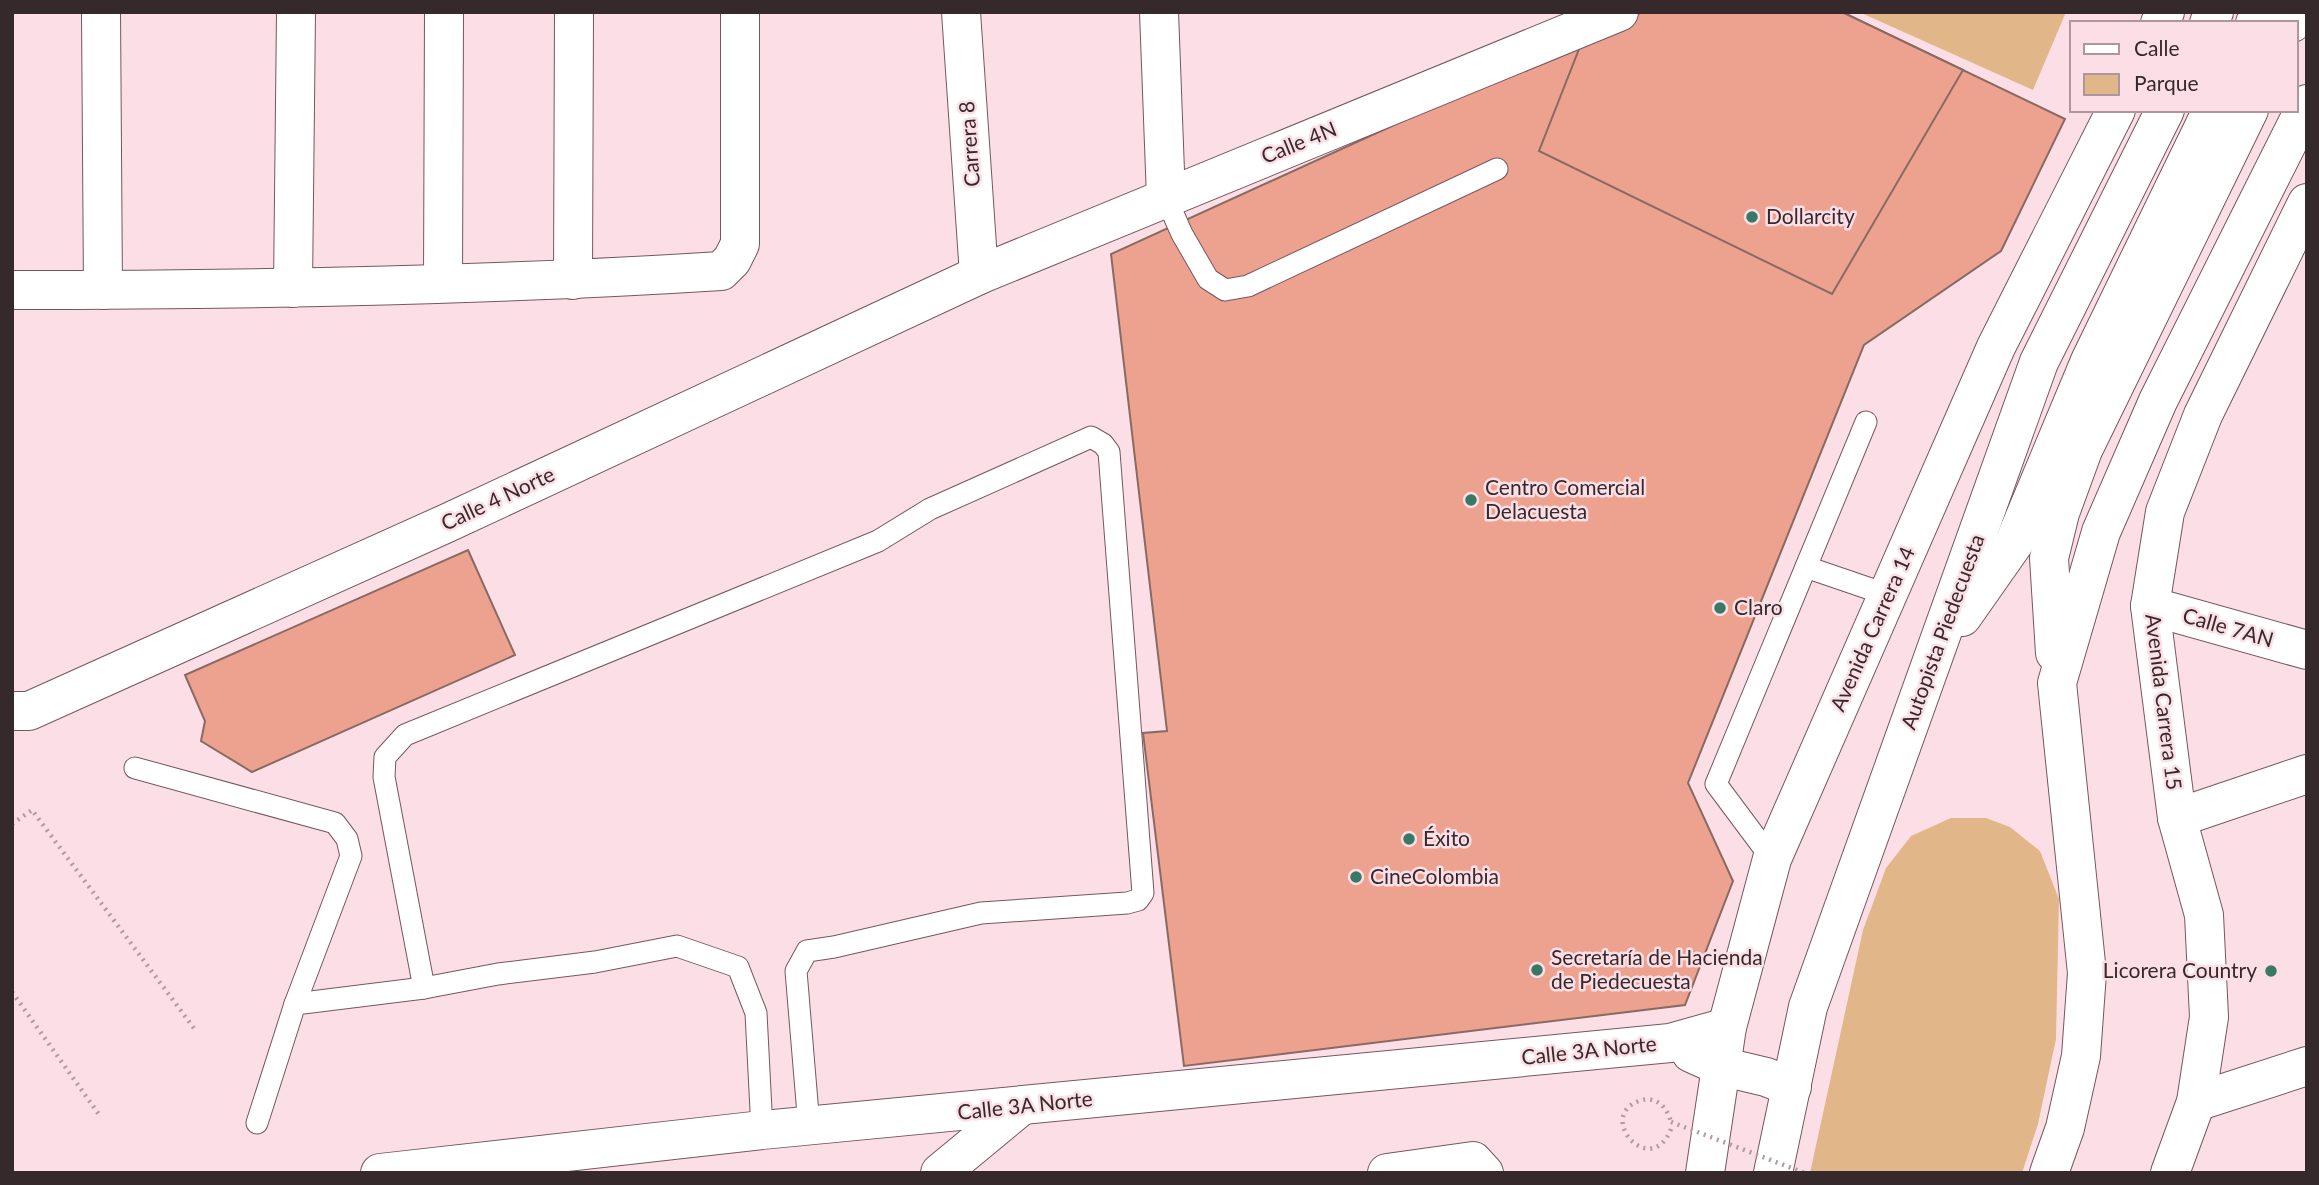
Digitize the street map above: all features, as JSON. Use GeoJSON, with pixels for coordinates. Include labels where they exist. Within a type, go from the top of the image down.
{"type":"FeatureCollection","features":[{"type":"Feature","properties":{"kind":"main road"},"geometry":{"type":"LineString","coordinates":[[101,12],[103,290]]}},
{"type":"Feature","properties":{"kind":"main road"},"geometry":{"type":"LineString","coordinates":[[293,288],[296,12]]}},
{"type":"Feature","properties":{"kind":"main road"},"geometry":{"type":"LineString","coordinates":[[443,283],[444,12]]}},
{"type":"Feature","properties":{"kind":"main road"},"geometry":{"type":"LineString","coordinates":[[573,12],[573,280]]}},
{"type":"Feature","properties":{"kind":"main road"},"geometry":{"type":"LineString","coordinates":[[12,290],[293,288],[573,280],[721,271],[732,260],[740,244],[740,12]]}},
{"type":"Feature","properties":{"kind":"main road","name":"Carrera 8"},"geometry":{"type":"LineString","coordinates":[[961,12],[979,275]]}},
{"type":"Feature","properties":{"kind":"main road"},"geometry":{"type":"LineString","coordinates":[[1159,12],[1166,198]]}},
{"type":"Feature","properties":{"kind":"main road","name":"Calle 4N"},"geometry":{"type":"LineString","coordinates":[[979,275],[1619,12]]}},
{"type":"Feature","properties":{"kind":"main road"},"geometry":{"type":"LineString","coordinates":[[2057,683],[2106,520],[2158,401],[2307,104]]}},
{"type":"Feature","properties":{"kind":"main road","name":"Avenida Carrera 14"},"geometry":{"type":"LineString","coordinates":[[1705,1173],[1727,1027],[1772,859],[1996,347],[2115,112]]}},
{"type":"Feature","properties":{"kind":"main road","name":"Autopista Piedecuesta"},"geometry":{"type":"LineString","coordinates":[[1773,1173],[1808,1007],[2039,362],[2164,112]]}},
{"type":"Feature","properties":{"kind":"main road"},"geometry":{"type":"LineString","coordinates":[[1934,656],[2014,543],[2090,362],[2211,112]]}},
{"type":"Feature","properties":{"kind":"main road"},"geometry":{"type":"LineString","coordinates":[[2049,1173],[2065,1128],[2081,1056],[2087,973],[2057,683],[2049,558],[2060,513],[2083,450],[2248,112]]}},
{"type":"Feature","properties":{"kind":"main road","name":"Avenida Carrera 15"},"geometry":{"type":"LineString","coordinates":[[2170,1173],[2196,1102],[2209,1017],[2204,915],[2177,818],[2150,606],[2165,512],[2198,427],[2307,203]]}},
{"type":"Feature","properties":{"kind":"main road","name":"Calle 4 Norte"},"geometry":{"type":"LineString","coordinates":[[12,711],[29,711],[445,524],[979,275]]}},
{"type":"Feature","properties":{"kind":"main road","name":"Calle 7AN"},"geometry":{"type":"LineString","coordinates":[[2150,606],[2307,650]]}},
{"type":"Feature","properties":{"kind":"main road"},"geometry":{"type":"LineString","coordinates":[[2177,818],[2307,774]]}},
{"type":"Feature","properties":{"kind":"main road","name":"Calle 3A Norte"},"geometry":{"type":"LineString","coordinates":[[380,1173],[762,1130],[1670,1043],[1727,1027]]}},
{"type":"Feature","properties":{"kind":"main road","name":"Calle 3A Norte"},"geometry":{"type":"LineString","coordinates":[[1670,1043],[1720,1066],[1766,1077],[1792,1087]]}},
{"type":"Feature","properties":{"kind":"main road"},"geometry":{"type":"LineString","coordinates":[[2196,1102],[2307,1066]]}},
{"type":"Feature","properties":{"kind":"main road"},"geometry":{"type":"LineString","coordinates":[[940,1173],[1021,1106]]}},
{"type":"Feature","properties":{"kind":"main road"},"geometry":{"type":"LineString","coordinates":[[1387,1173],[1473,1160],[1484,1173]]}},
{"type":"Feature","properties":{"kind":"lane"},"geometry":{"type":"LineString","coordinates":[[1166,198],[1182,234],[1208,279],[1225,290],[1248,286],[1497,169]]}},
{"type":"Feature","properties":{"kind":"lane"},"geometry":{"type":"LineString","coordinates":[[1772,859],[1716,785],[1866,422]]}},
{"type":"Feature","properties":{"kind":"lane"},"geometry":{"type":"LineString","coordinates":[[424,988],[384,777],[385,757],[405,735],[878,541],[930,509],[1091,437],[1110,452],[1143,893],[1138,900],[1127,903],[981,913],[807,951],[796,971],[810,1126]]}},
{"type":"Feature","properties":{"kind":"lane"},"geometry":{"type":"LineString","coordinates":[[1806,567],[1888,595]]}},
{"type":"Feature","properties":{"kind":"lane"},"geometry":{"type":"LineString","coordinates":[[135,768],[335,823],[347,839],[351,856],[295,1004],[257,1123]]}},
{"type":"Feature","properties":{"kind":"lane"},"geometry":{"type":"LineString","coordinates":[[295,1004],[424,988],[498,974],[595,962],[677,946],[737,967],[757,1013],[762,1130]]}},
{"type":"Feature","properties":{"kind":"path"},"geometry":{"type":"LineString","coordinates":[[12,824],[32,810],[196,1031]]}},
{"type":"Feature","properties":{"kind":"path"},"geometry":{"type":"LineString","coordinates":[[12,992],[100,1116]]}},
{"type":"Feature","properties":{"kind":"path"},"geometry":{"type":"LineString","coordinates":[[1675,1114],[1667,1139],[1656,1147],[1640,1147],[1630,1142],[1624,1132],[1626,1111],[1636,1102],[1655,1101],[1668,1111],[1671,1122],[1805,1173]]}},
{"type":"Feature","properties":{"kind":"green space"},"geometry":{"type":"Polygon","coordinates":[[[1859,12],[2066,12],[2033,90],[1859,12]]]}},
{"type":"Feature","properties":{"kind":"green space"},"geometry":{"type":"Polygon","coordinates":[[[1951,818],[1986,818],[2010,827],[2040,851],[2059,899],[2056,1039],[2038,1124],[2022,1173],[1810,1173],[1863,930],[1886,868],[1911,836],[1951,818]]]}},
{"type":"Feature","properties":{"kind":"building","name":"Centro Comercial Delacuesta"},"geometry":{"type":"Polygon","coordinates":[[[1642,12],[1842,12],[2065,119],[2001,251],[1864,345],[1688,783],[1733,881],[1685,1005],[1184,1066],[1143,733],[1167,731],[1111,254],[1642,12]]]}},
{"type":"Feature","properties":{"kind":"building"},"geometry":{"type":"Polygon","coordinates":[[[1642,12],[1842,12],[1963,70],[1832,294],[1539,151],[1583,39],[1642,12]]]}},
{"type":"Feature","properties":{"kind":"building"},"geometry":{"type":"Polygon","coordinates":[[[468,550],[515,655],[252,772],[201,741],[205,721],[185,675],[468,550]]]}},
{"type":"Feature","properties":{"kind":"place","name":"Dollarcity"},"geometry":{"type":"Point","coordinates":[1752,217]}},
{"type":"Feature","properties":{"kind":"place","name":"Centro Comercial Delacuesta"},"geometry":{"type":"Point","coordinates":[1471,500]}},
{"type":"Feature","properties":{"kind":"place","name":"Claro"},"geometry":{"type":"Point","coordinates":[1720,608]}},
{"type":"Feature","properties":{"kind":"place","name":"Éxito"},"geometry":{"type":"Point","coordinates":[1409,839]}},
{"type":"Feature","properties":{"kind":"place","name":"CineColombia"},"geometry":{"type":"Point","coordinates":[1356,877]}},
{"type":"Feature","properties":{"kind":"place","name":"Secretaría de Hacienda de Piedecuesta"},"geometry":{"type":"Point","coordinates":[1537,970]}},
{"type":"Feature","properties":{"kind":"place","name":"Licorera Country"},"geometry":{"type":"Point","coordinates":[2271,971]}}]}
